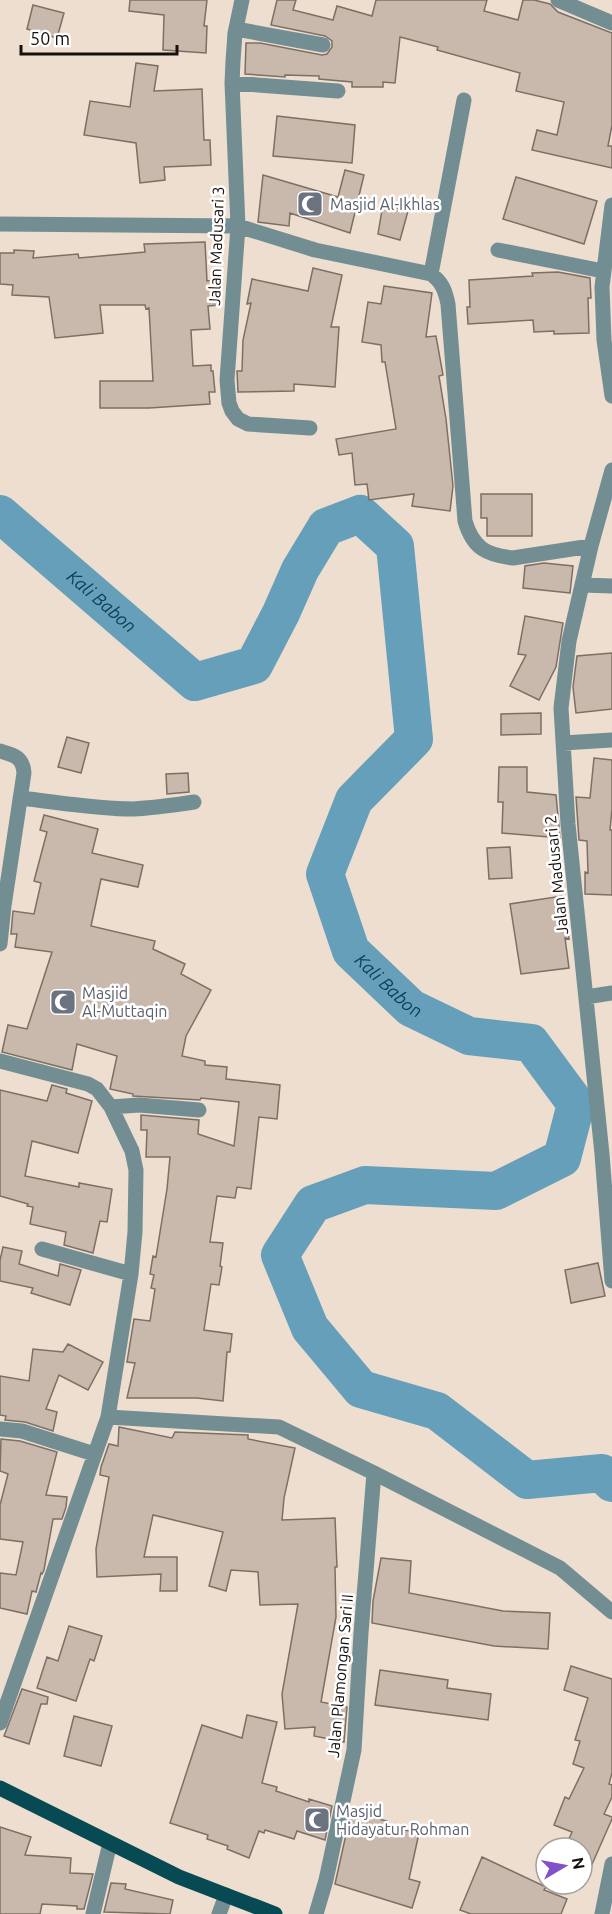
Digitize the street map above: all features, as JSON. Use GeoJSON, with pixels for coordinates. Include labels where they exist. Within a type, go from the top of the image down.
{"type":"FeatureCollection","features":[{"type":"Feature","properties":{"kind":"main road"},"geometry":{"type":"LineString","coordinates":[[0,1788],[179,1877],[275,1914]]}},
{"type":"Feature","properties":{"kind":"street","name":"Jalan Madusari 3"},"geometry":{"type":"LineString","coordinates":[[242,0],[236,29],[232,83],[238,226],[227,380],[229,403],[238,419],[248,424],[310,428]]}},
{"type":"Feature","properties":{"kind":"street"},"geometry":{"type":"LineString","coordinates":[[558,0],[612,23]]}},
{"type":"Feature","properties":{"kind":"street"},"geometry":{"type":"LineString","coordinates":[[236,29],[323,45]]}},
{"type":"Feature","properties":{"kind":"street"},"geometry":{"type":"LineString","coordinates":[[232,83],[338,91]]}},
{"type":"Feature","properties":{"kind":"street"},"geometry":{"type":"LineString","coordinates":[[431,274],[464,100]]}},
{"type":"Feature","properties":{"kind":"street"},"geometry":{"type":"LineString","coordinates":[[612,205],[603,271],[604,340],[612,396]]}},
{"type":"Feature","properties":{"kind":"street"},"geometry":{"type":"LineString","coordinates":[[0,224],[238,226],[315,250],[431,274],[445,289],[465,521],[469,534],[484,551],[501,557],[513,558],[591,546]]}},
{"type":"Feature","properties":{"kind":"street"},"geometry":{"type":"LineString","coordinates":[[498,250],[603,271]]}},
{"type":"Feature","properties":{"kind":"street","name":"Jalan Madusari 2"},"geometry":{"type":"LineString","coordinates":[[612,470],[591,546],[569,641],[561,708],[568,824],[602,1154],[612,1281]]}},
{"type":"Feature","properties":{"kind":"street"},"geometry":{"type":"LineString","coordinates":[[582,585],[612,586]]}},
{"type":"Feature","properties":{"kind":"street"},"geometry":{"type":"LineString","coordinates":[[563,743],[612,740]]}},
{"type":"Feature","properties":{"kind":"street"},"geometry":{"type":"LineString","coordinates":[[0,751],[15,755],[23,765],[20,798],[2,906],[0,944]]}},
{"type":"Feature","properties":{"kind":"street"},"geometry":{"type":"LineString","coordinates":[[20,798],[133,809],[194,802]]}},
{"type":"Feature","properties":{"kind":"street"},"geometry":{"type":"LineString","coordinates":[[586,997],[612,993]]}},
{"type":"Feature","properties":{"kind":"street"},"geometry":{"type":"LineString","coordinates":[[0,1061],[88,1084],[97,1089],[111,1107],[129,1144],[136,1170],[135,1232],[131,1274],[108,1417],[0,1723]]}},
{"type":"Feature","properties":{"kind":"street"},"geometry":{"type":"LineString","coordinates":[[111,1107],[139,1105],[199,1110]]}},
{"type":"Feature","properties":{"kind":"street"},"geometry":{"type":"LineString","coordinates":[[42,1249],[131,1274]]}},
{"type":"Feature","properties":{"kind":"street"},"geometry":{"type":"LineString","coordinates":[[108,1417],[279,1427],[560,1568],[612,1612]]}},
{"type":"Feature","properties":{"kind":"street"},"geometry":{"type":"LineString","coordinates":[[0,1429],[22,1431],[94,1454]]}},
{"type":"Feature","properties":{"kind":"street","name":"Jalan Plamongan Sari II"},"geometry":{"type":"LineString","coordinates":[[316,1914],[326,1880],[354,1750],[374,1473]]}},
{"type":"Feature","properties":{"kind":"street"},"geometry":{"type":"LineString","coordinates":[[93,1914],[110,1843]]}},
{"type":"Feature","properties":{"kind":"street"},"geometry":{"type":"LineString","coordinates":[[602,1914],[612,1864]]}},
{"type":"Feature","properties":{"kind":"street"},"geometry":{"type":"LineString","coordinates":[[219,1914],[226,1895]]}},
{"type":"Feature","properties":{"kind":"building"},"geometry":{"type":"Polygon","coordinates":[[[130,0],[207,0],[204,26],[207,26],[206,53],[163,50],[164,15],[129,11],[130,0]]]}},
{"type":"Feature","properties":{"kind":"building"},"geometry":{"type":"Polygon","coordinates":[[[277,0],[296,0],[293,10],[333,20],[337,6],[372,16],[376,0],[487,0],[484,11],[518,20],[523,0],[534,0],[550,4],[558,12],[612,33],[612,125],[608,146],[612,146],[612,168],[532,150],[537,130],[557,135],[564,102],[516,91],[520,73],[437,50],[438,47],[400,37],[395,83],[383,82],[383,87],[352,87],[352,82],[319,79],[319,76],[285,75],[285,77],[245,74],[246,43],[260,43],[322,55],[327,54],[332,47],[332,41],[325,36],[271,25],[277,0]]]}},
{"type":"Feature","properties":{"kind":"building"},"geometry":{"type":"Polygon","coordinates":[[[33,5],[64,13],[57,38],[27,29],[33,5]]]}},
{"type":"Feature","properties":{"kind":"building"},"geometry":{"type":"Polygon","coordinates":[[[136,63],[158,66],[154,91],[202,89],[204,140],[210,140],[211,165],[164,167],[165,180],[140,183],[136,143],[84,135],[90,101],[130,107],[136,63]]]}},
{"type":"Feature","properties":{"kind":"building"},"geometry":{"type":"Polygon","coordinates":[[[277,116],[355,125],[352,163],[273,156],[277,116]]]}},
{"type":"Feature","properties":{"kind":"building"},"geometry":{"type":"Polygon","coordinates":[[[345,170],[364,175],[350,233],[290,213],[289,226],[258,222],[263,175],[338,197],[345,170]]]}},
{"type":"Feature","properties":{"kind":"building"},"geometry":{"type":"Polygon","coordinates":[[[516,177],[597,201],[584,244],[503,219],[516,177]]]}},
{"type":"Feature","properties":{"kind":"building"},"geometry":{"type":"Polygon","coordinates":[[[383,204],[408,211],[400,240],[378,234],[383,204]]]}},
{"type":"Feature","properties":{"kind":"building"},"geometry":{"type":"Polygon","coordinates":[[[205,242],[207,281],[218,280],[219,305],[208,306],[210,329],[191,330],[193,366],[211,365],[211,371],[213,371],[215,392],[209,392],[210,404],[100,408],[100,381],[153,381],[149,308],[146,309],[145,305],[100,305],[103,333],[55,338],[49,297],[12,295],[13,285],[0,284],[0,253],[14,253],[14,250],[34,251],[33,258],[78,254],[79,258],[145,252],[144,244],[205,242]]]}},
{"type":"Feature","properties":{"kind":"building"},"geometry":{"type":"Polygon","coordinates":[[[313,268],[342,275],[331,327],[339,327],[335,387],[294,384],[294,391],[238,392],[237,371],[242,371],[243,340],[251,303],[247,304],[252,279],[308,291],[313,268]]]}},
{"type":"Feature","properties":{"kind":"building"},"geometry":{"type":"Polygon","coordinates":[[[558,272],[590,278],[589,333],[534,332],[533,320],[468,324],[469,280],[558,272]]]}},
{"type":"Feature","properties":{"kind":"building"},"geometry":{"type":"Polygon","coordinates":[[[384,286],[432,293],[426,337],[436,336],[443,375],[439,376],[453,486],[450,511],[412,506],[414,494],[369,500],[367,484],[355,485],[352,453],[339,455],[336,439],[396,429],[385,362],[382,362],[381,345],[362,342],[368,302],[381,304],[384,286]]]}},
{"type":"Feature","properties":{"kind":"building"},"geometry":{"type":"Polygon","coordinates":[[[481,494],[532,494],[532,536],[487,536],[487,518],[481,518],[481,494]]]}},
{"type":"Feature","properties":{"kind":"building"},"geometry":{"type":"Polygon","coordinates":[[[544,563],[573,566],[570,593],[523,588],[525,566],[544,563]]]}},
{"type":"Feature","properties":{"kind":"building"},"geometry":{"type":"Polygon","coordinates":[[[525,616],[563,623],[556,667],[539,700],[510,686],[526,655],[518,654],[525,616]]]}},
{"type":"Feature","properties":{"kind":"building"},"geometry":{"type":"Polygon","coordinates":[[[612,653],[612,709],[576,713],[573,687],[577,656],[612,653]]]}},
{"type":"Feature","properties":{"kind":"building"},"geometry":{"type":"Polygon","coordinates":[[[541,713],[541,734],[501,735],[501,714],[541,713]]]}},
{"type":"Feature","properties":{"kind":"building"},"geometry":{"type":"Polygon","coordinates":[[[67,737],[89,743],[81,773],[58,767],[67,737]]]}},
{"type":"Feature","properties":{"kind":"building"},"geometry":{"type":"Polygon","coordinates":[[[594,758],[612,760],[610,830],[612,830],[612,895],[585,894],[585,872],[588,873],[587,841],[579,840],[576,797],[590,798],[594,758]]]}},
{"type":"Feature","properties":{"kind":"building"},"geometry":{"type":"Polygon","coordinates":[[[499,767],[527,767],[527,792],[556,795],[560,838],[502,833],[503,802],[498,802],[499,767]]]}},
{"type":"Feature","properties":{"kind":"building"},"geometry":{"type":"Polygon","coordinates":[[[188,773],[189,792],[167,794],[166,774],[188,773]]]}},
{"type":"Feature","properties":{"kind":"building"},"geometry":{"type":"Polygon","coordinates":[[[44,815],[98,829],[92,853],[143,865],[138,887],[101,879],[91,926],[155,941],[153,949],[185,964],[181,974],[211,990],[186,1036],[182,1056],[205,1061],[205,1065],[227,1067],[226,1079],[280,1085],[277,1119],[259,1117],[251,1189],[237,1187],[235,1198],[217,1196],[210,1242],[223,1243],[220,1266],[222,1267],[219,1285],[211,1284],[204,1330],[232,1334],[230,1352],[227,1352],[223,1401],[197,1398],[127,1398],[135,1363],[127,1362],[134,1319],[150,1321],[155,1289],[151,1288],[154,1275],[150,1274],[153,1256],[156,1257],[170,1157],[146,1157],[147,1130],[141,1130],[141,1115],[199,1120],[198,1134],[234,1146],[239,1102],[201,1098],[200,1100],[133,1096],[133,1094],[110,1089],[117,1056],[77,1044],[72,1070],[2,1052],[8,1025],[27,1029],[52,952],[15,947],[17,934],[11,934],[13,911],[34,914],[41,883],[34,881],[47,832],[40,830],[44,815]]]}},
{"type":"Feature","properties":{"kind":"building"},"geometry":{"type":"Polygon","coordinates":[[[510,847],[512,878],[489,879],[487,848],[510,847]]]}},
{"type":"Feature","properties":{"kind":"building"},"geometry":{"type":"Polygon","coordinates":[[[562,896],[569,939],[565,938],[569,968],[521,974],[510,904],[562,896]]]}},
{"type":"Feature","properties":{"kind":"building"},"geometry":{"type":"Polygon","coordinates":[[[52,1085],[67,1089],[66,1093],[92,1101],[78,1153],[32,1141],[25,1176],[79,1187],[79,1183],[112,1189],[107,1222],[100,1221],[93,1253],[64,1245],[66,1232],[30,1224],[33,1207],[0,1196],[0,1090],[47,1101],[52,1085]]]}},
{"type":"Feature","properties":{"kind":"building"},"geometry":{"type":"Polygon","coordinates":[[[3,1247],[22,1251],[19,1264],[58,1276],[60,1264],[81,1270],[70,1305],[31,1293],[33,1288],[0,1281],[0,1260],[3,1247]]]}},
{"type":"Feature","properties":{"kind":"building"},"geometry":{"type":"Polygon","coordinates":[[[598,1263],[605,1296],[571,1303],[565,1270],[598,1263]]]}},
{"type":"Feature","properties":{"kind":"building"},"geometry":{"type":"Polygon","coordinates":[[[68,1344],[103,1362],[88,1390],[59,1375],[46,1409],[57,1412],[53,1431],[25,1422],[5,1420],[6,1416],[0,1415],[0,1376],[29,1381],[33,1349],[63,1352],[68,1344]]]}},
{"type":"Feature","properties":{"kind":"building"},"geometry":{"type":"Polygon","coordinates":[[[119,1427],[172,1438],[175,1432],[248,1435],[248,1439],[295,1448],[284,1498],[282,1520],[335,1518],[336,1617],[321,1702],[347,1707],[344,1742],[314,1736],[315,1727],[285,1729],[282,1694],[298,1604],[260,1605],[258,1572],[231,1570],[226,1591],[209,1586],[223,1532],[153,1515],[144,1557],[177,1557],[177,1591],[160,1591],[161,1574],[97,1577],[96,1549],[109,1477],[100,1475],[101,1467],[109,1444],[118,1446],[119,1427]]]}},
{"type":"Feature","properties":{"kind":"building"},"geometry":{"type":"Polygon","coordinates":[[[1,1439],[20,1441],[57,1452],[46,1495],[67,1497],[62,1519],[53,1519],[44,1570],[36,1592],[32,1591],[27,1614],[0,1608],[0,1573],[16,1575],[23,1542],[0,1539],[0,1505],[8,1474],[0,1471],[1,1439]]]}},
{"type":"Feature","properties":{"kind":"building"},"geometry":{"type":"Polygon","coordinates":[[[381,1558],[411,1561],[409,1593],[503,1611],[550,1613],[548,1649],[494,1646],[372,1623],[373,1601],[381,1558]]]}},
{"type":"Feature","properties":{"kind":"building"},"geometry":{"type":"Polygon","coordinates":[[[69,1626],[102,1636],[94,1661],[90,1659],[76,1701],[37,1688],[47,1657],[58,1661],[69,1626]]]}},
{"type":"Feature","properties":{"kind":"building"},"geometry":{"type":"Polygon","coordinates":[[[571,1666],[612,1679],[612,1773],[609,1784],[612,1785],[612,1797],[604,1814],[612,1819],[594,1860],[594,1836],[570,1836],[572,1832],[554,1825],[565,1797],[569,1799],[584,1768],[573,1764],[580,1741],[575,1740],[588,1698],[564,1690],[571,1666]]]}},
{"type":"Feature","properties":{"kind":"building"},"geometry":{"type":"Polygon","coordinates":[[[380,1670],[448,1680],[447,1688],[491,1694],[488,1720],[375,1705],[380,1670]]]}},
{"type":"Feature","properties":{"kind":"building"},"geometry":{"type":"Polygon","coordinates":[[[22,1689],[48,1697],[47,1704],[41,1704],[29,1744],[4,1736],[22,1689]]]}},
{"type":"Feature","properties":{"kind":"building"},"geometry":{"type":"Polygon","coordinates":[[[247,1715],[277,1722],[262,1783],[277,1787],[276,1791],[309,1802],[309,1799],[332,1806],[325,1840],[297,1831],[294,1839],[265,1830],[264,1833],[259,1831],[249,1858],[227,1849],[228,1846],[207,1839],[208,1835],[170,1823],[202,1725],[242,1738],[247,1715]]]}},
{"type":"Feature","properties":{"kind":"building"},"geometry":{"type":"Polygon","coordinates":[[[74,1716],[112,1726],[101,1766],[64,1756],[74,1716]]]}},
{"type":"Feature","properties":{"kind":"building"},"geometry":{"type":"Polygon","coordinates":[[[351,1812],[387,1821],[386,1826],[419,1833],[409,1879],[420,1882],[412,1908],[335,1884],[351,1812]]]}},
{"type":"Feature","properties":{"kind":"building"},"geometry":{"type":"Polygon","coordinates":[[[0,1827],[31,1837],[25,1855],[71,1858],[70,1873],[93,1874],[84,1909],[77,1909],[77,1906],[42,1904],[40,1914],[0,1914],[0,1827]]]}},
{"type":"Feature","properties":{"kind":"building"},"geometry":{"type":"Polygon","coordinates":[[[482,1857],[534,1881],[534,1896],[559,1896],[567,1899],[561,1914],[471,1914],[460,1910],[482,1857]]]}},
{"type":"Feature","properties":{"kind":"building"},"geometry":{"type":"Polygon","coordinates":[[[111,1883],[126,1884],[125,1889],[173,1900],[170,1914],[104,1912],[111,1883]]]}},
{"type":"Feature","properties":{"kind":"waterway","name":"Kali Babon"},"geometry":{"type":"LineString","coordinates":[[0,514],[195,682],[254,665],[300,570],[326,527],[360,514],[395,546],[414,739],[354,800],[325,874],[351,951],[411,1008],[469,1036],[531,1043],[576,1104],[562,1158],[496,1191],[365,1185],[313,1204],[280,1255],[310,1328],[361,1389],[437,1411],[527,1480],[602,1473],[612,1483]]}},
{"type":"Feature","properties":{"kind":"place","name":"Masjid Al-Ikhlas"},"geometry":{"type":"Point","coordinates":[310,204]}},
{"type":"Feature","properties":{"kind":"place","name":"Masjid Al-Muttaqin"},"geometry":{"type":"Point","coordinates":[63,1002]}},
{"type":"Feature","properties":{"kind":"place","name":"Masjid Hidayatur Rohman"},"geometry":{"type":"Point","coordinates":[317,1820]}}]}
